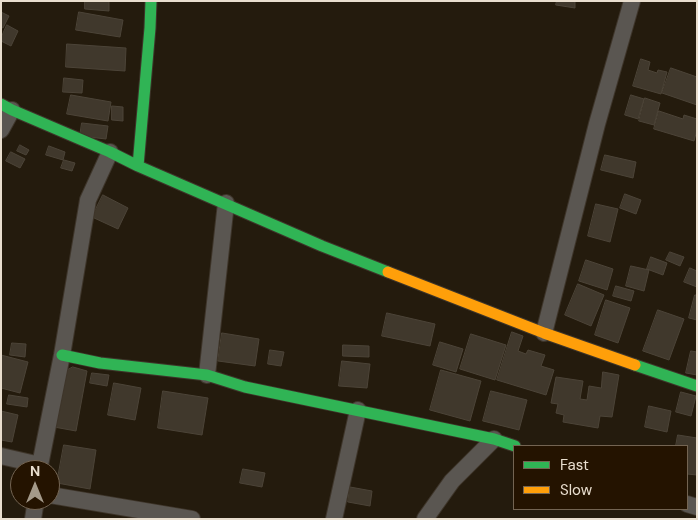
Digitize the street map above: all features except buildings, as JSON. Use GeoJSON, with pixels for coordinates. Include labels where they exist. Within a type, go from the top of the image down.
{"type":"FeatureCollection","features":[{"type":"Feature","properties":{"kind":"street"},"geometry":{"type":"LineString","coordinates":[[138,166],[151,1]]}},
{"type":"Feature","properties":{"kind":"street"},"geometry":{"type":"LineString","coordinates":[[544,333],[597,124],[632,1]]}},
{"type":"Feature","properties":{"kind":"street"},"geometry":{"type":"LineString","coordinates":[[1,130],[7,107],[322,246],[544,333],[697,386]]}},
{"type":"Feature","properties":{"kind":"street"},"geometry":{"type":"LineString","coordinates":[[42,460],[62,355],[88,200],[110,152]]}},
{"type":"Feature","properties":{"kind":"street"},"geometry":{"type":"LineString","coordinates":[[207,375],[226,204]]}},
{"type":"Feature","properties":{"kind":"street"},"geometry":{"type":"LineString","coordinates":[[62,355],[100,363],[207,375],[245,387],[494,439],[513,445]]}},
{"type":"Feature","properties":{"kind":"street"},"geometry":{"type":"LineString","coordinates":[[334,519],[358,410]]}},
{"type":"Feature","properties":{"kind":"street"},"geometry":{"type":"LineString","coordinates":[[425,519],[452,481],[494,439]]}},
{"type":"Feature","properties":{"kind":"street"},"geometry":{"type":"LineString","coordinates":[[1,456],[14,460]]}},
{"type":"Feature","properties":{"kind":"street"},"geometry":{"type":"LineString","coordinates":[[60,497],[192,519]]}},
{"type":"Feature","properties":{"kind":"traffic: fast"},"geometry":{"type":"LineString","coordinates":[[138,166],[151,1]]}},
{"type":"Feature","properties":{"kind":"traffic: fast"},"geometry":{"type":"LineString","coordinates":[[1,104],[322,246],[388,272]]}},
{"type":"Feature","properties":{"kind":"traffic: fast"},"geometry":{"type":"LineString","coordinates":[[62,355],[100,363],[207,375],[245,387],[494,439],[513,445]]}},
{"type":"Feature","properties":{"kind":"traffic: fast"},"geometry":{"type":"LineString","coordinates":[[635,365],[697,386]]}},
{"type":"Feature","properties":{"kind":"traffic: slow"},"geometry":{"type":"LineString","coordinates":[[388,272],[544,333],[635,365]]}}]}
